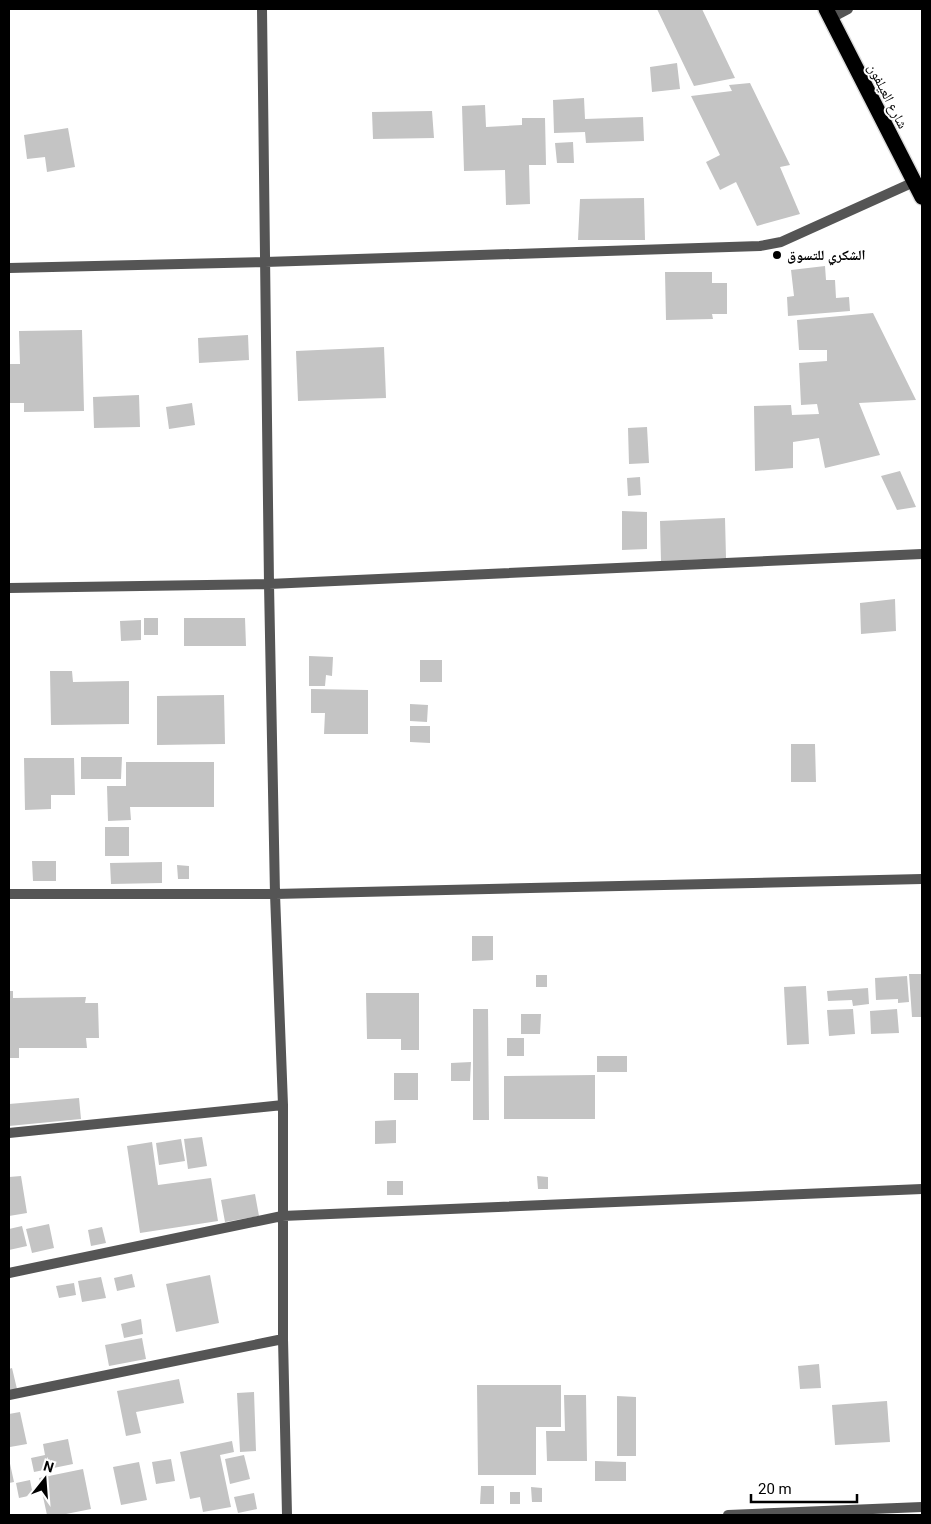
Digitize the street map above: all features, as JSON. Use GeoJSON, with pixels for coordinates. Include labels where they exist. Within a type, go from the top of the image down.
{"type":"FeatureCollection","features":[{"type":"Feature","properties":{"kind":"highway","name":"شارع العيلفون"},"geometry":{"type":"LineString","coordinates":[[829,13],[922,197]]}},
{"type":"Feature","properties":{"kind":"street"},"geometry":{"type":"LineString","coordinates":[[262,9],[269,584],[283,1105],[283,1338],[287,1515]]}},
{"type":"Feature","properties":{"kind":"street"},"geometry":{"type":"LineString","coordinates":[[829,13],[848,9]]}},
{"type":"Feature","properties":{"kind":"street"},"geometry":{"type":"LineString","coordinates":[[9,268],[760,246],[782,242],[914,182]]}},
{"type":"Feature","properties":{"kind":"street"},"geometry":{"type":"LineString","coordinates":[[9,588],[269,584],[922,554]]}},
{"type":"Feature","properties":{"kind":"street"},"geometry":{"type":"LineString","coordinates":[[9,894],[276,894],[922,879]]}},
{"type":"Feature","properties":{"kind":"street"},"geometry":{"type":"LineString","coordinates":[[9,1133],[283,1105]]}},
{"type":"Feature","properties":{"kind":"street"},"geometry":{"type":"LineString","coordinates":[[9,1273],[282,1216],[922,1189]]}},
{"type":"Feature","properties":{"kind":"street"},"geometry":{"type":"LineString","coordinates":[[9,1395],[283,1338]]}},
{"type":"Feature","properties":{"kind":"street"},"geometry":{"type":"LineString","coordinates":[[728,1515],[922,1507]]}},
{"type":"Feature","properties":{"kind":"building"},"geometry":{"type":"Polygon","coordinates":[[[657,9],[702,9],[735,78],[694,86],[657,9]]]}},
{"type":"Feature","properties":{"kind":"building"},"geometry":{"type":"Polygon","coordinates":[[[677,63],[680,89],[652,92],[650,67],[677,63]]]}},
{"type":"Feature","properties":{"kind":"building"},"geometry":{"type":"Polygon","coordinates":[[[750,83],[790,165],[780,167],[800,214],[757,226],[736,182],[720,190],[706,162],[720,155],[691,96],[732,91],[729,85],[750,83]]]}},
{"type":"Feature","properties":{"kind":"building"},"geometry":{"type":"Polygon","coordinates":[[[584,98],[585,119],[643,117],[644,141],[586,143],[585,132],[554,133],[553,100],[584,98]]]}},
{"type":"Feature","properties":{"kind":"building"},"geometry":{"type":"Polygon","coordinates":[[[485,105],[486,127],[522,125],[522,118],[545,118],[546,165],[529,165],[530,204],[506,205],[505,170],[464,171],[462,106],[485,105]]]}},
{"type":"Feature","properties":{"kind":"building"},"geometry":{"type":"Polygon","coordinates":[[[432,111],[434,138],[373,139],[372,112],[432,111]]]}},
{"type":"Feature","properties":{"kind":"building"},"geometry":{"type":"Polygon","coordinates":[[[68,128],[75,167],[47,172],[45,157],[27,159],[24,135],[68,128]]]}},
{"type":"Feature","properties":{"kind":"building"},"geometry":{"type":"Polygon","coordinates":[[[573,142],[574,163],[557,163],[555,143],[573,142]]]}},
{"type":"Feature","properties":{"kind":"building"},"geometry":{"type":"Polygon","coordinates":[[[644,198],[645,240],[578,240],[580,199],[644,198]]]}},
{"type":"Feature","properties":{"kind":"building"},"geometry":{"type":"Polygon","coordinates":[[[825,266],[826,280],[835,280],[836,298],[849,297],[850,311],[788,316],[787,297],[794,296],[791,270],[825,266]]]}},
{"type":"Feature","properties":{"kind":"building"},"geometry":{"type":"Polygon","coordinates":[[[665,272],[712,272],[712,283],[727,283],[727,314],[712,314],[713,319],[666,320],[665,272]]]}},
{"type":"Feature","properties":{"kind":"building"},"geometry":{"type":"Polygon","coordinates":[[[873,313],[916,400],[859,403],[880,455],[825,468],[819,438],[793,442],[793,468],[755,471],[754,406],[791,405],[792,415],[819,414],[817,404],[801,405],[799,363],[827,361],[827,350],[799,350],[797,320],[873,313]]]}},
{"type":"Feature","properties":{"kind":"building"},"geometry":{"type":"Polygon","coordinates":[[[82,330],[84,411],[24,412],[24,403],[10,403],[9,364],[20,364],[19,331],[82,330]]]}},
{"type":"Feature","properties":{"kind":"building"},"geometry":{"type":"Polygon","coordinates":[[[248,335],[249,360],[199,363],[198,338],[248,335]]]}},
{"type":"Feature","properties":{"kind":"building"},"geometry":{"type":"Polygon","coordinates":[[[384,347],[386,398],[298,401],[296,351],[384,347]]]}},
{"type":"Feature","properties":{"kind":"building"},"geometry":{"type":"Polygon","coordinates":[[[139,395],[140,427],[94,428],[93,397],[139,395]]]}},
{"type":"Feature","properties":{"kind":"building"},"geometry":{"type":"Polygon","coordinates":[[[192,403],[195,425],[169,429],[166,407],[192,403]]]}},
{"type":"Feature","properties":{"kind":"building"},"geometry":{"type":"Polygon","coordinates":[[[647,427],[649,463],[629,464],[628,428],[647,427]]]}},
{"type":"Feature","properties":{"kind":"building"},"geometry":{"type":"Polygon","coordinates":[[[900,471],[916,507],[897,510],[881,476],[900,471]]]}},
{"type":"Feature","properties":{"kind":"building"},"geometry":{"type":"Polygon","coordinates":[[[640,477],[641,495],[628,496],[627,478],[640,477]]]}},
{"type":"Feature","properties":{"kind":"building"},"geometry":{"type":"Polygon","coordinates":[[[622,511],[647,512],[647,549],[622,550],[622,511]]]}},
{"type":"Feature","properties":{"kind":"building"},"geometry":{"type":"Polygon","coordinates":[[[725,518],[726,558],[661,561],[660,521],[725,518]]]}},
{"type":"Feature","properties":{"kind":"building"},"geometry":{"type":"Polygon","coordinates":[[[895,599],[896,631],[861,634],[860,603],[895,599]]]}},
{"type":"Feature","properties":{"kind":"building"},"geometry":{"type":"Polygon","coordinates":[[[144,618],[158,618],[158,635],[144,635],[144,618]]]}},
{"type":"Feature","properties":{"kind":"building"},"geometry":{"type":"Polygon","coordinates":[[[184,618],[245,618],[246,646],[184,646],[184,618]]]}},
{"type":"Feature","properties":{"kind":"building"},"geometry":{"type":"Polygon","coordinates":[[[141,620],[141,640],[121,641],[120,621],[141,620]]]}},
{"type":"Feature","properties":{"kind":"building"},"geometry":{"type":"Polygon","coordinates":[[[309,656],[333,657],[332,676],[326,675],[325,686],[309,686],[309,656]]]}},
{"type":"Feature","properties":{"kind":"building"},"geometry":{"type":"Polygon","coordinates":[[[420,660],[442,660],[442,682],[420,682],[420,660]]]}},
{"type":"Feature","properties":{"kind":"building"},"geometry":{"type":"Polygon","coordinates":[[[50,671],[72,671],[73,682],[129,681],[129,724],[51,725],[50,671]]]}},
{"type":"Feature","properties":{"kind":"building"},"geometry":{"type":"Polygon","coordinates":[[[311,689],[368,690],[368,734],[324,734],[325,713],[311,713],[311,689]]]}},
{"type":"Feature","properties":{"kind":"building"},"geometry":{"type":"Polygon","coordinates":[[[224,695],[225,744],[157,745],[157,696],[224,695]]]}},
{"type":"Feature","properties":{"kind":"building"},"geometry":{"type":"Polygon","coordinates":[[[410,704],[428,705],[427,722],[410,721],[410,704]]]}},
{"type":"Feature","properties":{"kind":"building"},"geometry":{"type":"Polygon","coordinates":[[[410,726],[430,726],[430,743],[410,742],[410,726]]]}},
{"type":"Feature","properties":{"kind":"building"},"geometry":{"type":"Polygon","coordinates":[[[791,744],[815,744],[816,782],[791,782],[791,744]]]}},
{"type":"Feature","properties":{"kind":"building"},"geometry":{"type":"Polygon","coordinates":[[[81,757],[122,757],[121,779],[81,779],[81,757]]]}},
{"type":"Feature","properties":{"kind":"building"},"geometry":{"type":"Polygon","coordinates":[[[24,758],[74,758],[75,795],[51,795],[51,809],[25,810],[24,758]]]}},
{"type":"Feature","properties":{"kind":"building"},"geometry":{"type":"Polygon","coordinates":[[[126,762],[214,762],[214,807],[130,807],[131,820],[108,821],[107,786],[126,786],[126,762]]]}},
{"type":"Feature","properties":{"kind":"building"},"geometry":{"type":"Polygon","coordinates":[[[105,827],[129,827],[129,856],[105,856],[105,827]]]}},
{"type":"Feature","properties":{"kind":"building"},"geometry":{"type":"Polygon","coordinates":[[[32,861],[56,861],[56,881],[33,881],[32,861]]]}},
{"type":"Feature","properties":{"kind":"building"},"geometry":{"type":"Polygon","coordinates":[[[162,862],[162,883],[111,884],[110,863],[162,862]]]}},
{"type":"Feature","properties":{"kind":"building"},"geometry":{"type":"Polygon","coordinates":[[[177,865],[189,866],[189,879],[178,879],[177,865]]]}},
{"type":"Feature","properties":{"kind":"building"},"geometry":{"type":"Polygon","coordinates":[[[472,936],[493,936],[493,960],[472,961],[472,936]]]}},
{"type":"Feature","properties":{"kind":"building"},"geometry":{"type":"Polygon","coordinates":[[[909,974],[922,974],[922,1017],[912,1017],[909,974]]]}},
{"type":"Feature","properties":{"kind":"building"},"geometry":{"type":"Polygon","coordinates":[[[536,975],[547,975],[547,987],[536,987],[536,975]]]}},
{"type":"Feature","properties":{"kind":"building"},"geometry":{"type":"Polygon","coordinates":[[[907,976],[909,1002],[898,1003],[898,999],[876,1000],[875,978],[907,976]]]}},
{"type":"Feature","properties":{"kind":"building"},"geometry":{"type":"Polygon","coordinates":[[[806,986],[809,1044],[787,1045],[784,987],[806,986]]]}},
{"type":"Feature","properties":{"kind":"building"},"geometry":{"type":"Polygon","coordinates":[[[868,988],[869,1004],[853,1006],[852,1000],[828,1001],[827,991],[868,988]]]}},
{"type":"Feature","properties":{"kind":"building"},"geometry":{"type":"Polygon","coordinates":[[[9,991],[13,991],[13,998],[86,997],[85,1003],[98,1003],[99,1038],[86,1038],[87,1048],[19,1048],[19,1058],[9,1058],[9,991]]]}},
{"type":"Feature","properties":{"kind":"building"},"geometry":{"type":"Polygon","coordinates":[[[366,993],[419,993],[419,1050],[401,1050],[401,1039],[367,1039],[366,993]]]}},
{"type":"Feature","properties":{"kind":"building"},"geometry":{"type":"Polygon","coordinates":[[[473,1009],[488,1009],[489,1120],[473,1120],[473,1009]]]}},
{"type":"Feature","properties":{"kind":"building"},"geometry":{"type":"Polygon","coordinates":[[[853,1009],[855,1034],[829,1036],[827,1010],[853,1009]]]}},
{"type":"Feature","properties":{"kind":"building"},"geometry":{"type":"Polygon","coordinates":[[[897,1009],[899,1033],[871,1034],[870,1011],[897,1009]]]}},
{"type":"Feature","properties":{"kind":"building"},"geometry":{"type":"Polygon","coordinates":[[[521,1014],[541,1014],[540,1034],[521,1034],[521,1014]]]}},
{"type":"Feature","properties":{"kind":"building"},"geometry":{"type":"Polygon","coordinates":[[[507,1038],[524,1038],[524,1056],[507,1056],[507,1038]]]}},
{"type":"Feature","properties":{"kind":"building"},"geometry":{"type":"Polygon","coordinates":[[[597,1056],[627,1056],[627,1072],[597,1072],[597,1056]]]}},
{"type":"Feature","properties":{"kind":"building"},"geometry":{"type":"Polygon","coordinates":[[[471,1062],[470,1081],[451,1081],[451,1063],[471,1062]]]}},
{"type":"Feature","properties":{"kind":"building"},"geometry":{"type":"Polygon","coordinates":[[[394,1073],[418,1073],[418,1100],[394,1100],[394,1073]]]}},
{"type":"Feature","properties":{"kind":"building"},"geometry":{"type":"Polygon","coordinates":[[[595,1075],[595,1119],[504,1119],[504,1076],[595,1075]]]}},
{"type":"Feature","properties":{"kind":"building"},"geometry":{"type":"Polygon","coordinates":[[[79,1098],[81,1119],[9,1126],[9,1104],[79,1098]]]}},
{"type":"Feature","properties":{"kind":"building"},"geometry":{"type":"Polygon","coordinates":[[[396,1120],[396,1143],[375,1144],[375,1121],[396,1120]]]}},
{"type":"Feature","properties":{"kind":"building"},"geometry":{"type":"Polygon","coordinates":[[[202,1137],[207,1166],[188,1169],[184,1139],[202,1137]]]}},
{"type":"Feature","properties":{"kind":"building"},"geometry":{"type":"Polygon","coordinates":[[[181,1139],[185,1161],[159,1165],[156,1143],[181,1139]]]}},
{"type":"Feature","properties":{"kind":"building"},"geometry":{"type":"Polygon","coordinates":[[[152,1142],[158,1185],[211,1178],[218,1221],[140,1233],[127,1146],[152,1142]]]}},
{"type":"Feature","properties":{"kind":"building"},"geometry":{"type":"Polygon","coordinates":[[[21,1176],[27,1213],[9,1216],[9,1177],[21,1176]]]}},
{"type":"Feature","properties":{"kind":"building"},"geometry":{"type":"Polygon","coordinates":[[[537,1176],[548,1177],[548,1189],[538,1189],[537,1176]]]}},
{"type":"Feature","properties":{"kind":"building"},"geometry":{"type":"Polygon","coordinates":[[[387,1181],[403,1181],[403,1195],[387,1195],[387,1181]]]}},
{"type":"Feature","properties":{"kind":"building"},"geometry":{"type":"Polygon","coordinates":[[[255,1194],[259,1216],[225,1222],[221,1200],[255,1194]]]}},
{"type":"Feature","properties":{"kind":"building"},"geometry":{"type":"Polygon","coordinates":[[[49,1224],[54,1248],[32,1253],[26,1229],[49,1224]]]}},
{"type":"Feature","properties":{"kind":"building"},"geometry":{"type":"Polygon","coordinates":[[[22,1226],[27,1246],[9,1250],[9,1229],[22,1226]]]}},
{"type":"Feature","properties":{"kind":"building"},"geometry":{"type":"Polygon","coordinates":[[[102,1227],[106,1243],[91,1246],[88,1230],[102,1227]]]}},
{"type":"Feature","properties":{"kind":"building"},"geometry":{"type":"Polygon","coordinates":[[[132,1274],[135,1287],[117,1291],[114,1278],[132,1274]]]}},
{"type":"Feature","properties":{"kind":"building"},"geometry":{"type":"Polygon","coordinates":[[[210,1275],[219,1323],[176,1332],[166,1284],[210,1275]]]}},
{"type":"Feature","properties":{"kind":"building"},"geometry":{"type":"Polygon","coordinates":[[[101,1277],[106,1298],[82,1302],[78,1281],[101,1277]]]}},
{"type":"Feature","properties":{"kind":"building"},"geometry":{"type":"Polygon","coordinates":[[[74,1283],[76,1295],[59,1298],[56,1286],[74,1283]]]}},
{"type":"Feature","properties":{"kind":"building"},"geometry":{"type":"Polygon","coordinates":[[[141,1319],[143,1334],[124,1338],[121,1324],[141,1319]]]}},
{"type":"Feature","properties":{"kind":"building"},"geometry":{"type":"Polygon","coordinates":[[[142,1338],[146,1359],[109,1366],[105,1345],[142,1338]]]}},
{"type":"Feature","properties":{"kind":"building"},"geometry":{"type":"Polygon","coordinates":[[[819,1364],[821,1388],[800,1389],[798,1366],[819,1364]]]}},
{"type":"Feature","properties":{"kind":"building"},"geometry":{"type":"Polygon","coordinates":[[[12,1368],[17,1389],[9,1391],[9,1369],[12,1368]]]}},
{"type":"Feature","properties":{"kind":"building"},"geometry":{"type":"Polygon","coordinates":[[[179,1379],[184,1403],[136,1412],[141,1433],[126,1436],[117,1391],[179,1379]]]}},
{"type":"Feature","properties":{"kind":"building"},"geometry":{"type":"Polygon","coordinates":[[[477,1385],[561,1385],[561,1427],[536,1427],[536,1475],[478,1475],[477,1385]]]}},
{"type":"Feature","properties":{"kind":"building"},"geometry":{"type":"Polygon","coordinates":[[[254,1392],[256,1451],[240,1452],[237,1393],[254,1392]]]}},
{"type":"Feature","properties":{"kind":"building"},"geometry":{"type":"Polygon","coordinates":[[[564,1395],[586,1395],[587,1461],[547,1461],[546,1431],[565,1431],[564,1395]]]}},
{"type":"Feature","properties":{"kind":"building"},"geometry":{"type":"Polygon","coordinates":[[[617,1396],[636,1397],[636,1456],[617,1456],[617,1396]]]}},
{"type":"Feature","properties":{"kind":"building"},"geometry":{"type":"Polygon","coordinates":[[[887,1401],[890,1442],[835,1445],[832,1405],[887,1401]]]}},
{"type":"Feature","properties":{"kind":"building"},"geometry":{"type":"Polygon","coordinates":[[[20,1412],[27,1444],[10,1447],[9,1414],[20,1412]]]}},
{"type":"Feature","properties":{"kind":"building"},"geometry":{"type":"Polygon","coordinates":[[[68,1439],[73,1464],[34,1472],[31,1458],[45,1455],[43,1444],[68,1439]]]}},
{"type":"Feature","properties":{"kind":"building"},"geometry":{"type":"Polygon","coordinates":[[[232,1441],[234,1452],[220,1455],[231,1507],[203,1512],[200,1497],[190,1499],[180,1452],[232,1441]]]}},
{"type":"Feature","properties":{"kind":"building"},"geometry":{"type":"Polygon","coordinates":[[[244,1455],[250,1479],[230,1484],[225,1459],[244,1455]]]}},
{"type":"Feature","properties":{"kind":"building"},"geometry":{"type":"Polygon","coordinates":[[[9,1459],[14,1482],[9,1483],[9,1459]]]}},
{"type":"Feature","properties":{"kind":"building"},"geometry":{"type":"Polygon","coordinates":[[[171,1459],[175,1481],[156,1484],[152,1462],[171,1459]]]}},
{"type":"Feature","properties":{"kind":"building"},"geometry":{"type":"Polygon","coordinates":[[[595,1461],[626,1462],[626,1481],[595,1481],[595,1461]]]}},
{"type":"Feature","properties":{"kind":"building"},"geometry":{"type":"Polygon","coordinates":[[[139,1462],[147,1500],[121,1505],[113,1467],[139,1462]]]}},
{"type":"Feature","properties":{"kind":"building"},"geometry":{"type":"Polygon","coordinates":[[[83,1469],[91,1509],[61,1515],[47,1515],[39,1478],[83,1469]]]}},
{"type":"Feature","properties":{"kind":"building"},"geometry":{"type":"Polygon","coordinates":[[[30,1480],[33,1495],[19,1498],[16,1483],[30,1480]]]}},
{"type":"Feature","properties":{"kind":"building"},"geometry":{"type":"Polygon","coordinates":[[[481,1486],[494,1486],[494,1504],[480,1504],[481,1486]]]}},
{"type":"Feature","properties":{"kind":"building"},"geometry":{"type":"Polygon","coordinates":[[[531,1487],[542,1488],[542,1502],[532,1502],[531,1487]]]}},
{"type":"Feature","properties":{"kind":"building"},"geometry":{"type":"Polygon","coordinates":[[[510,1492],[520,1492],[520,1504],[510,1504],[510,1492]]]}},
{"type":"Feature","properties":{"kind":"building"},"geometry":{"type":"Polygon","coordinates":[[[254,1493],[257,1509],[238,1513],[234,1497],[254,1493]]]}},
{"type":"Feature","properties":{"kind":"place","name":"الشكري للتسوق"},"geometry":{"type":"Point","coordinates":[777,255]}}]}
